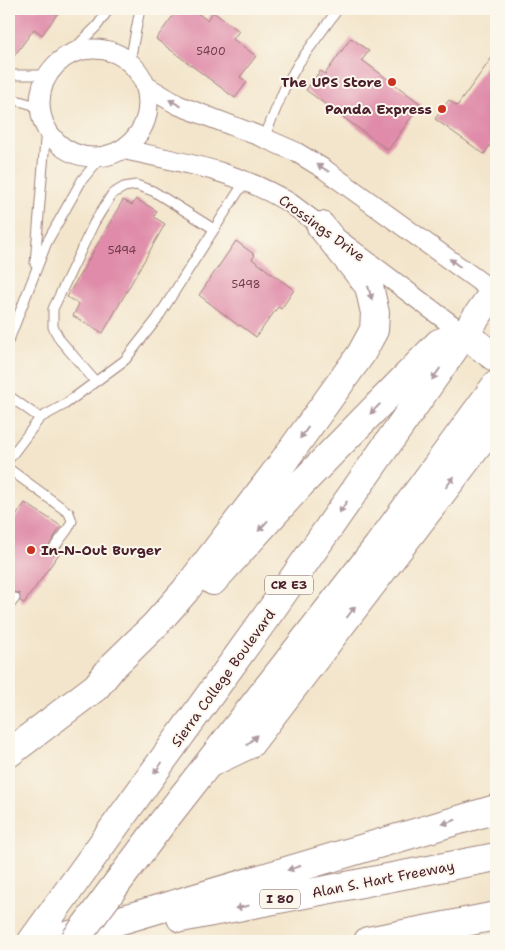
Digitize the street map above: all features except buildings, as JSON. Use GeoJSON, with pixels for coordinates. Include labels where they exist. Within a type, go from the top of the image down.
{"type":"FeatureCollection","features":[{"type":"Feature","properties":{"kind":"main road"},"geometry":{"type":"LineString","coordinates":[[9,753],[96,687],[185,591],[317,416],[361,354],[374,330],[375,313],[369,286],[321,226]]}},
{"type":"Feature","properties":{"kind":"main road","name":"Sierra College Boulevard"},"geometry":{"type":"LineString","coordinates":[[32,941],[274,606],[496,291]]}},
{"type":"Feature","properties":{"kind":"main road"},"geometry":{"type":"LineString","coordinates":[[96,687],[120,675],[164,634],[300,485],[439,343],[464,334]]}},
{"type":"Feature","properties":{"kind":"main road","name":"Crossings Drive"},"geometry":{"type":"LineString","coordinates":[[464,334],[496,358]]}},
{"type":"Feature","properties":{"kind":"main road"},"geometry":{"type":"LineString","coordinates":[[74,941],[162,823],[378,546],[496,385]]}},
{"type":"Feature","properties":{"kind":"main road"},"geometry":{"type":"LineString","coordinates":[[210,763],[250,744],[479,444],[496,428]]}},
{"type":"Feature","properties":{"kind":"main road"},"geometry":{"type":"LineString","coordinates":[[50,941],[496,809]]}},
{"type":"Feature","properties":{"kind":"main road","name":"Alan S. Hart Freeway"},"geometry":{"type":"LineString","coordinates":[[63,941],[496,857]]}},
{"type":"Feature","properties":{"kind":"main road"},"geometry":{"type":"LineString","coordinates":[[368,941],[496,916]]}},
{"type":"Feature","properties":{"kind":"street"},"geometry":{"type":"LineString","coordinates":[[100,48],[116,53],[130,62],[146,86],[148,104],[145,122],[136,138],[122,150],[102,156],[85,156],[69,151],[56,141],[46,128],[40,107],[41,90],[52,67],[68,55],[84,49],[100,48]]}},
{"type":"Feature","properties":{"kind":"street"},"geometry":{"type":"LineString","coordinates":[[146,86],[178,105],[296,152],[324,169],[496,291]]}},
{"type":"Feature","properties":{"kind":"street","name":"Crossings Drive"},"geometry":{"type":"LineString","coordinates":[[122,150],[224,172],[263,187],[290,203],[464,334]]}},
{"type":"Feature","properties":{"kind":"lane"},"geometry":{"type":"LineString","coordinates":[[68,55],[97,26],[109,9]]}},
{"type":"Feature","properties":{"kind":"lane"},"geometry":{"type":"LineString","coordinates":[[130,62],[140,9]]}},
{"type":"Feature","properties":{"kind":"lane"},"geometry":{"type":"LineString","coordinates":[[264,138],[282,94],[298,64],[338,9]]}},
{"type":"Feature","properties":{"kind":"lane"},"geometry":{"type":"LineString","coordinates":[[9,75],[47,75]]}},
{"type":"Feature","properties":{"kind":"lane"},"geometry":{"type":"LineString","coordinates":[[9,98],[40,107]]}},
{"type":"Feature","properties":{"kind":"lane"},"geometry":{"type":"LineString","coordinates":[[34,271],[46,128]]}},
{"type":"Feature","properties":{"kind":"lane"},"geometry":{"type":"LineString","coordinates":[[9,340],[34,271],[47,242],[82,180],[102,156]]}},
{"type":"Feature","properties":{"kind":"lane"},"geometry":{"type":"LineString","coordinates":[[9,460],[40,418],[64,404],[125,360],[157,319],[246,180]]}},
{"type":"Feature","properties":{"kind":"lane"},"geometry":{"type":"LineString","coordinates":[[94,381],[60,340],[53,326],[53,309],[94,223],[112,194],[124,187],[136,185],[153,191],[214,229]]}},
{"type":"Feature","properties":{"kind":"lane"},"geometry":{"type":"LineString","coordinates":[[9,396],[40,418]]}},
{"type":"Feature","properties":{"kind":"lane"},"geometry":{"type":"LineString","coordinates":[[9,469],[69,514],[72,520],[68,529],[53,549]]}},
{"type":"Feature","properties":{"kind":"lane"},"geometry":{"type":"LineString","coordinates":[[9,606],[16,598]]}},
{"type":"Feature","properties":{"kind":"place","name":"The UPS Store"},"geometry":{"type":"Point","coordinates":[392,82]}},
{"type":"Feature","properties":{"kind":"place","name":"Panda Express"},"geometry":{"type":"Point","coordinates":[442,109]}},
{"type":"Feature","properties":{"kind":"place","name":"In-N-Out Burger"},"geometry":{"type":"Point","coordinates":[31,550]}}]}
